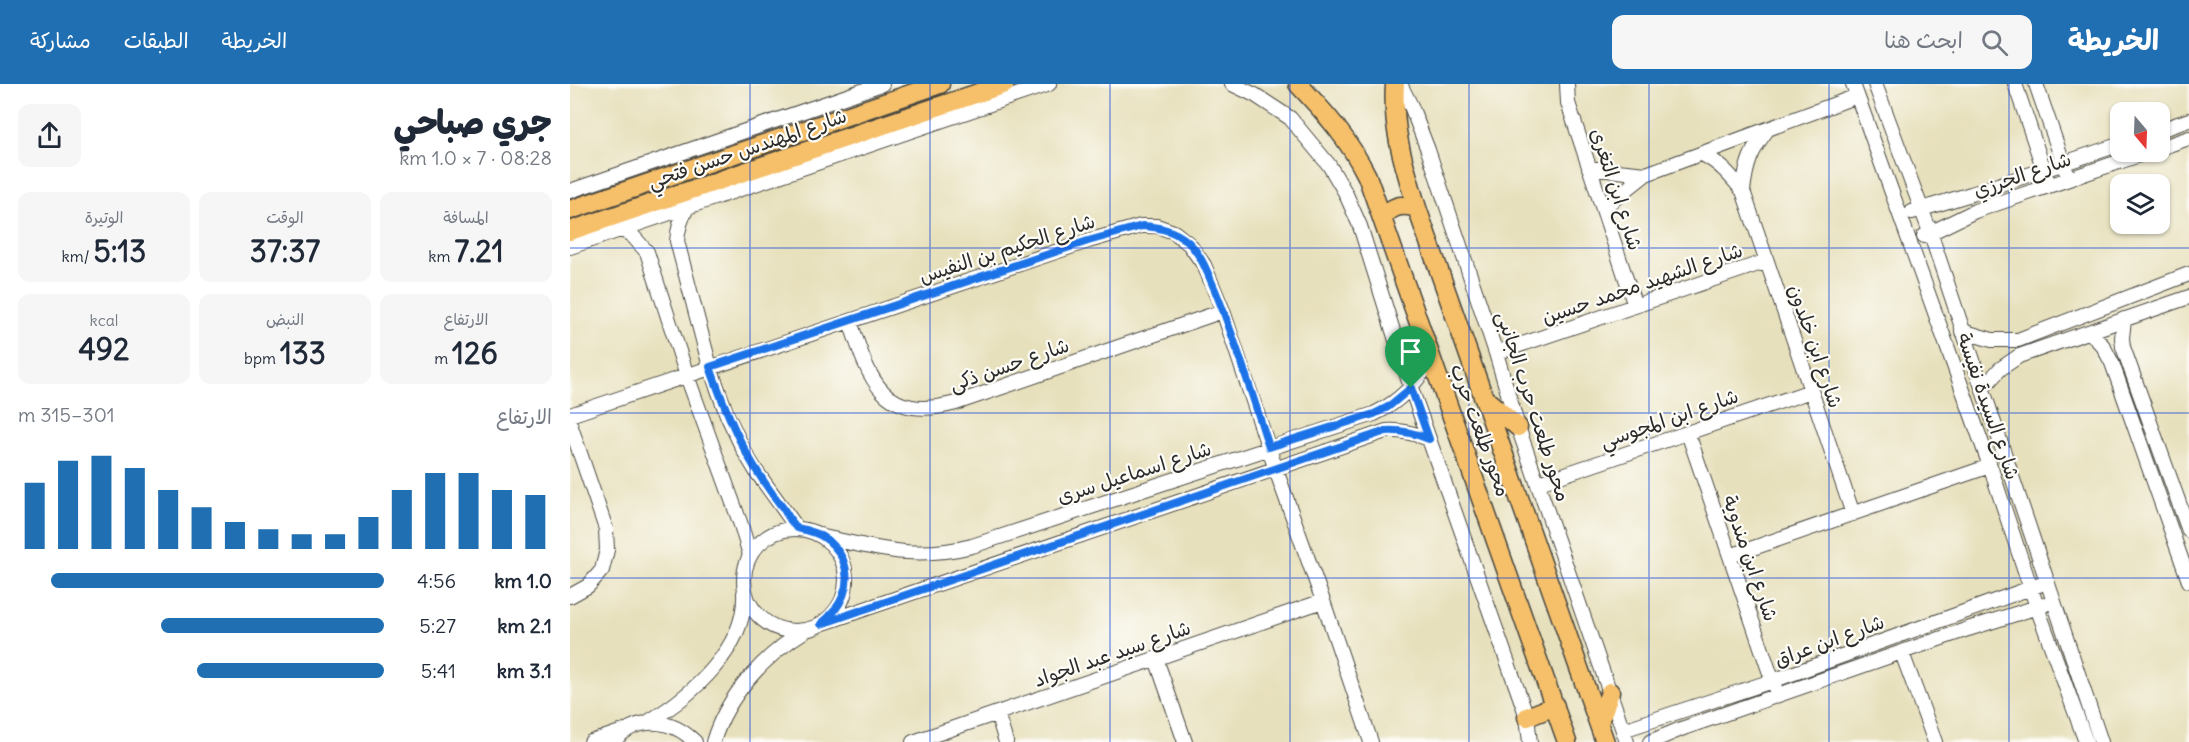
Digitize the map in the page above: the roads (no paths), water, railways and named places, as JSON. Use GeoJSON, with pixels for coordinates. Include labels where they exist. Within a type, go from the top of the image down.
{"type":"FeatureCollection","features":[{"type":"Feature","properties":{"kind":"main road","name":"شارع المهندس حسن فتحي"},"geometry":{"type":"LineString","coordinates":[[570,210],[663,169],[939,84]]}},
{"type":"Feature","properties":{"kind":"main road","name":"محور طلعت حرب"},"geometry":{"type":"LineString","coordinates":[[1298,84],[1332,120],[1355,151],[1367,176],[1567,742]]}},
{"type":"Feature","properties":{"kind":"main road","name":"محور طلعت حرب"},"geometry":{"type":"LineString","coordinates":[[1395,84],[1394,106],[1398,146],[1417,208],[1605,742]]}},
{"type":"Feature","properties":{"kind":"main road","name":"شارع المهندس حسن فتحي"},"geometry":{"type":"LineString","coordinates":[[570,231],[829,152],[1001,91]]}},
{"type":"Feature","properties":{"kind":"main road"},"geometry":{"type":"LineString","coordinates":[[1382,219],[1393,207],[1409,205],[1417,208]]}},
{"type":"Feature","properties":{"kind":"main road"},"geometry":{"type":"LineString","coordinates":[[1482,396],[1518,427]]}},
{"type":"Feature","properties":{"kind":"main road"},"geometry":{"type":"LineString","coordinates":[[1599,723],[1610,692]]}},
{"type":"Feature","properties":{"kind":"main road"},"geometry":{"type":"LineString","coordinates":[[1527,717],[1555,706]]}},
{"type":"Feature","properties":{"kind":"street"},"geometry":{"type":"LineString","coordinates":[[836,84],[841,98]]}},
{"type":"Feature","properties":{"kind":"street"},"geometry":{"type":"LineString","coordinates":[[570,191],[663,169],[882,84]]}},
{"type":"Feature","properties":{"kind":"street"},"geometry":{"type":"LineString","coordinates":[[1001,91],[1049,84]]}},
{"type":"Feature","properties":{"kind":"street"},"geometry":{"type":"LineString","coordinates":[[1232,84],[1255,95],[1290,117],[1329,165],[1345,192],[1364,236],[1411,388],[1527,717],[1530,742]]}},
{"type":"Feature","properties":{"kind":"street","name":"محور طلعت حرب الجانبى"},"geometry":{"type":"LineString","coordinates":[[1400,84],[1428,150],[1496,353],[1518,427],[1625,736]]}},
{"type":"Feature","properties":{"kind":"street","name":"شارع ابن التغرى"},"geometry":{"type":"LineString","coordinates":[[1567,84],[1568,103],[1635,306]]}},
{"type":"Feature","properties":{"kind":"street","name":"شارع السيدة نفيسة"},"geometry":{"type":"LineString","coordinates":[[1875,84],[1930,232],[2101,742]]}},
{"type":"Feature","properties":{"kind":"street"},"geometry":{"type":"LineString","coordinates":[[2015,84],[2049,185]]}},
{"type":"Feature","properties":{"kind":"street"},"geometry":{"type":"LineString","coordinates":[[2036,84],[2069,178]]}},
{"type":"Feature","properties":{"kind":"street"},"geometry":{"type":"LineString","coordinates":[[1603,208],[1646,174],[1768,129],[1855,90]]}},
{"type":"Feature","properties":{"kind":"street","name":"شارع السيدة نفيسة"},"geometry":{"type":"LineString","coordinates":[[1855,90],[1911,242],[2086,742]]}},
{"type":"Feature","properties":{"kind":"street"},"geometry":{"type":"LineString","coordinates":[[2170,127],[2189,120]]}},
{"type":"Feature","properties":{"kind":"street"},"geometry":{"type":"LineString","coordinates":[[1743,191],[1745,173],[1754,148],[1768,129]]}},
{"type":"Feature","properties":{"kind":"street"},"geometry":{"type":"LineString","coordinates":[[2170,144],[2189,138]]}},
{"type":"Feature","properties":{"kind":"street","name":"شارع الجرزي"},"geometry":{"type":"LineString","coordinates":[[1901,215],[2110,148]]}},
{"type":"Feature","properties":{"kind":"street"},"geometry":{"type":"LineString","coordinates":[[570,247],[688,206],[829,152]]}},
{"type":"Feature","properties":{"kind":"street","name":"شارع ابن خلدون"},"geometry":{"type":"LineString","coordinates":[[1702,154],[1724,168],[1743,191],[1853,513]]}},
{"type":"Feature","properties":{"kind":"street","name":"شارع الجرزي"},"geometry":{"type":"LineString","coordinates":[[1911,242],[1975,211],[2118,162]]}},
{"type":"Feature","properties":{"kind":"street"},"geometry":{"type":"LineString","coordinates":[[1589,168],[1646,174]]}},
{"type":"Feature","properties":{"kind":"street"},"geometry":{"type":"LineString","coordinates":[[688,206],[679,223],[677,241],[710,367],[727,415],[744,452],[769,492],[797,528]]}},
{"type":"Feature","properties":{"kind":"street","name":"شارع الحكيم بن النفيس"},"geometry":{"type":"LineString","coordinates":[[570,415],[1088,241],[1142,226],[1157,226],[1174,232],[1190,244],[1204,266],[1223,311],[1371,742]]}},
{"type":"Feature","properties":{"kind":"street"},"geometry":{"type":"LineString","coordinates":[[621,230],[632,235],[647,252],[687,376],[750,555]]}},
{"type":"Feature","properties":{"kind":"street","name":"شارع الشهيد محمد حسين"},"geometry":{"type":"LineString","coordinates":[[1496,353],[1767,261]]}},
{"type":"Feature","properties":{"kind":"street"},"geometry":{"type":"LineString","coordinates":[[1962,331],[1992,340],[2018,340],[2189,274]]}},
{"type":"Feature","properties":{"kind":"street"},"geometry":{"type":"LineString","coordinates":[[1983,388],[2009,361],[2189,297]]}},
{"type":"Feature","properties":{"kind":"street","name":"شارع حسن ذكى"},"geometry":{"type":"LineString","coordinates":[[850,321],[866,369],[877,386],[888,397],[921,409],[956,403],[1223,311]]}},
{"type":"Feature","properties":{"kind":"street"},"geometry":{"type":"LineString","coordinates":[[2124,319],[2123,347],[2188,525]]}},
{"type":"Feature","properties":{"kind":"street"},"geometry":{"type":"LineString","coordinates":[[2090,332],[2103,346],[2112,363],[2189,581]]}},
{"type":"Feature","properties":{"kind":"street","name":"شارع اسماعيل سرى"},"geometry":{"type":"LineString","coordinates":[[824,537],[888,551],[921,554],[947,552],[982,543],[1374,414],[1388,407],[1411,388],[1432,360]]}},
{"type":"Feature","properties":{"kind":"street","name":"شارع ابن المجوسي"},"geometry":{"type":"LineString","coordinates":[[1539,483],[1811,390]]}},
{"type":"Feature","properties":{"kind":"street"},"geometry":{"type":"LineString","coordinates":[[570,424],[606,529],[608,550],[602,570],[588,586],[570,596]]}},
{"type":"Feature","properties":{"kind":"street"},"geometry":{"type":"LineString","coordinates":[[713,742],[730,706],[749,678],[769,657],[808,629],[1009,558],[1276,470],[1386,431],[1412,432],[1429,439]]}},
{"type":"Feature","properties":{"kind":"street","name":"شارع ابن مندوية"},"geometry":{"type":"LineString","coordinates":[[1688,433],[1778,696]]}},
{"type":"Feature","properties":{"kind":"street"},"geometry":{"type":"LineString","coordinates":[[1730,556],[1990,466]]}},
{"type":"Feature","properties":{"kind":"street"},"geometry":{"type":"LineString","coordinates":[[2168,523],[2188,525]]}},
{"type":"Feature","properties":{"kind":"street"},"geometry":{"type":"LineString","coordinates":[[2174,540],[2188,525]]}},
{"type":"Feature","properties":{"kind":"street"},"geometry":{"type":"LineString","coordinates":[[591,742],[648,722],[674,706],[698,687],[718,663],[734,637],[745,608],[743,570],[759,543],[770,535],[797,528],[824,537],[835,547],[843,560],[846,588],[833,614],[821,624]]}},
{"type":"Feature","properties":{"kind":"street","name":"شارع ابن عراق"},"geometry":{"type":"LineString","coordinates":[[1625,736],[2046,583]]}},
{"type":"Feature","properties":{"kind":"street"},"geometry":{"type":"LineString","coordinates":[[744,585],[747,599],[755,612],[766,622],[786,630],[808,629]]}},
{"type":"Feature","properties":{"kind":"street","name":"شارع سيد عبد الجواد"},"geometry":{"type":"LineString","coordinates":[[913,742],[1323,601]]}},
{"type":"Feature","properties":{"kind":"street","name":"شارع ابن عراق"},"geometry":{"type":"LineString","coordinates":[[1650,742],[1902,653],[2053,603]]}},
{"type":"Feature","properties":{"kind":"street"},"geometry":{"type":"LineString","coordinates":[[1902,653],[1935,742]]}},
{"type":"Feature","properties":{"kind":"street"},"geometry":{"type":"LineString","coordinates":[[1156,658],[1185,742]]}},
{"type":"Feature","properties":{"kind":"street"},"geometry":{"type":"LineString","coordinates":[[997,713],[1006,742]]}},
{"type":"Feature","properties":{"kind":"street"},"geometry":{"type":"LineString","coordinates":[[648,722],[661,722],[675,726],[695,742]]}},
{"type":"Feature","properties":{"kind":"street"},"geometry":{"type":"LineString","coordinates":[[613,742],[625,731]]}}]}
